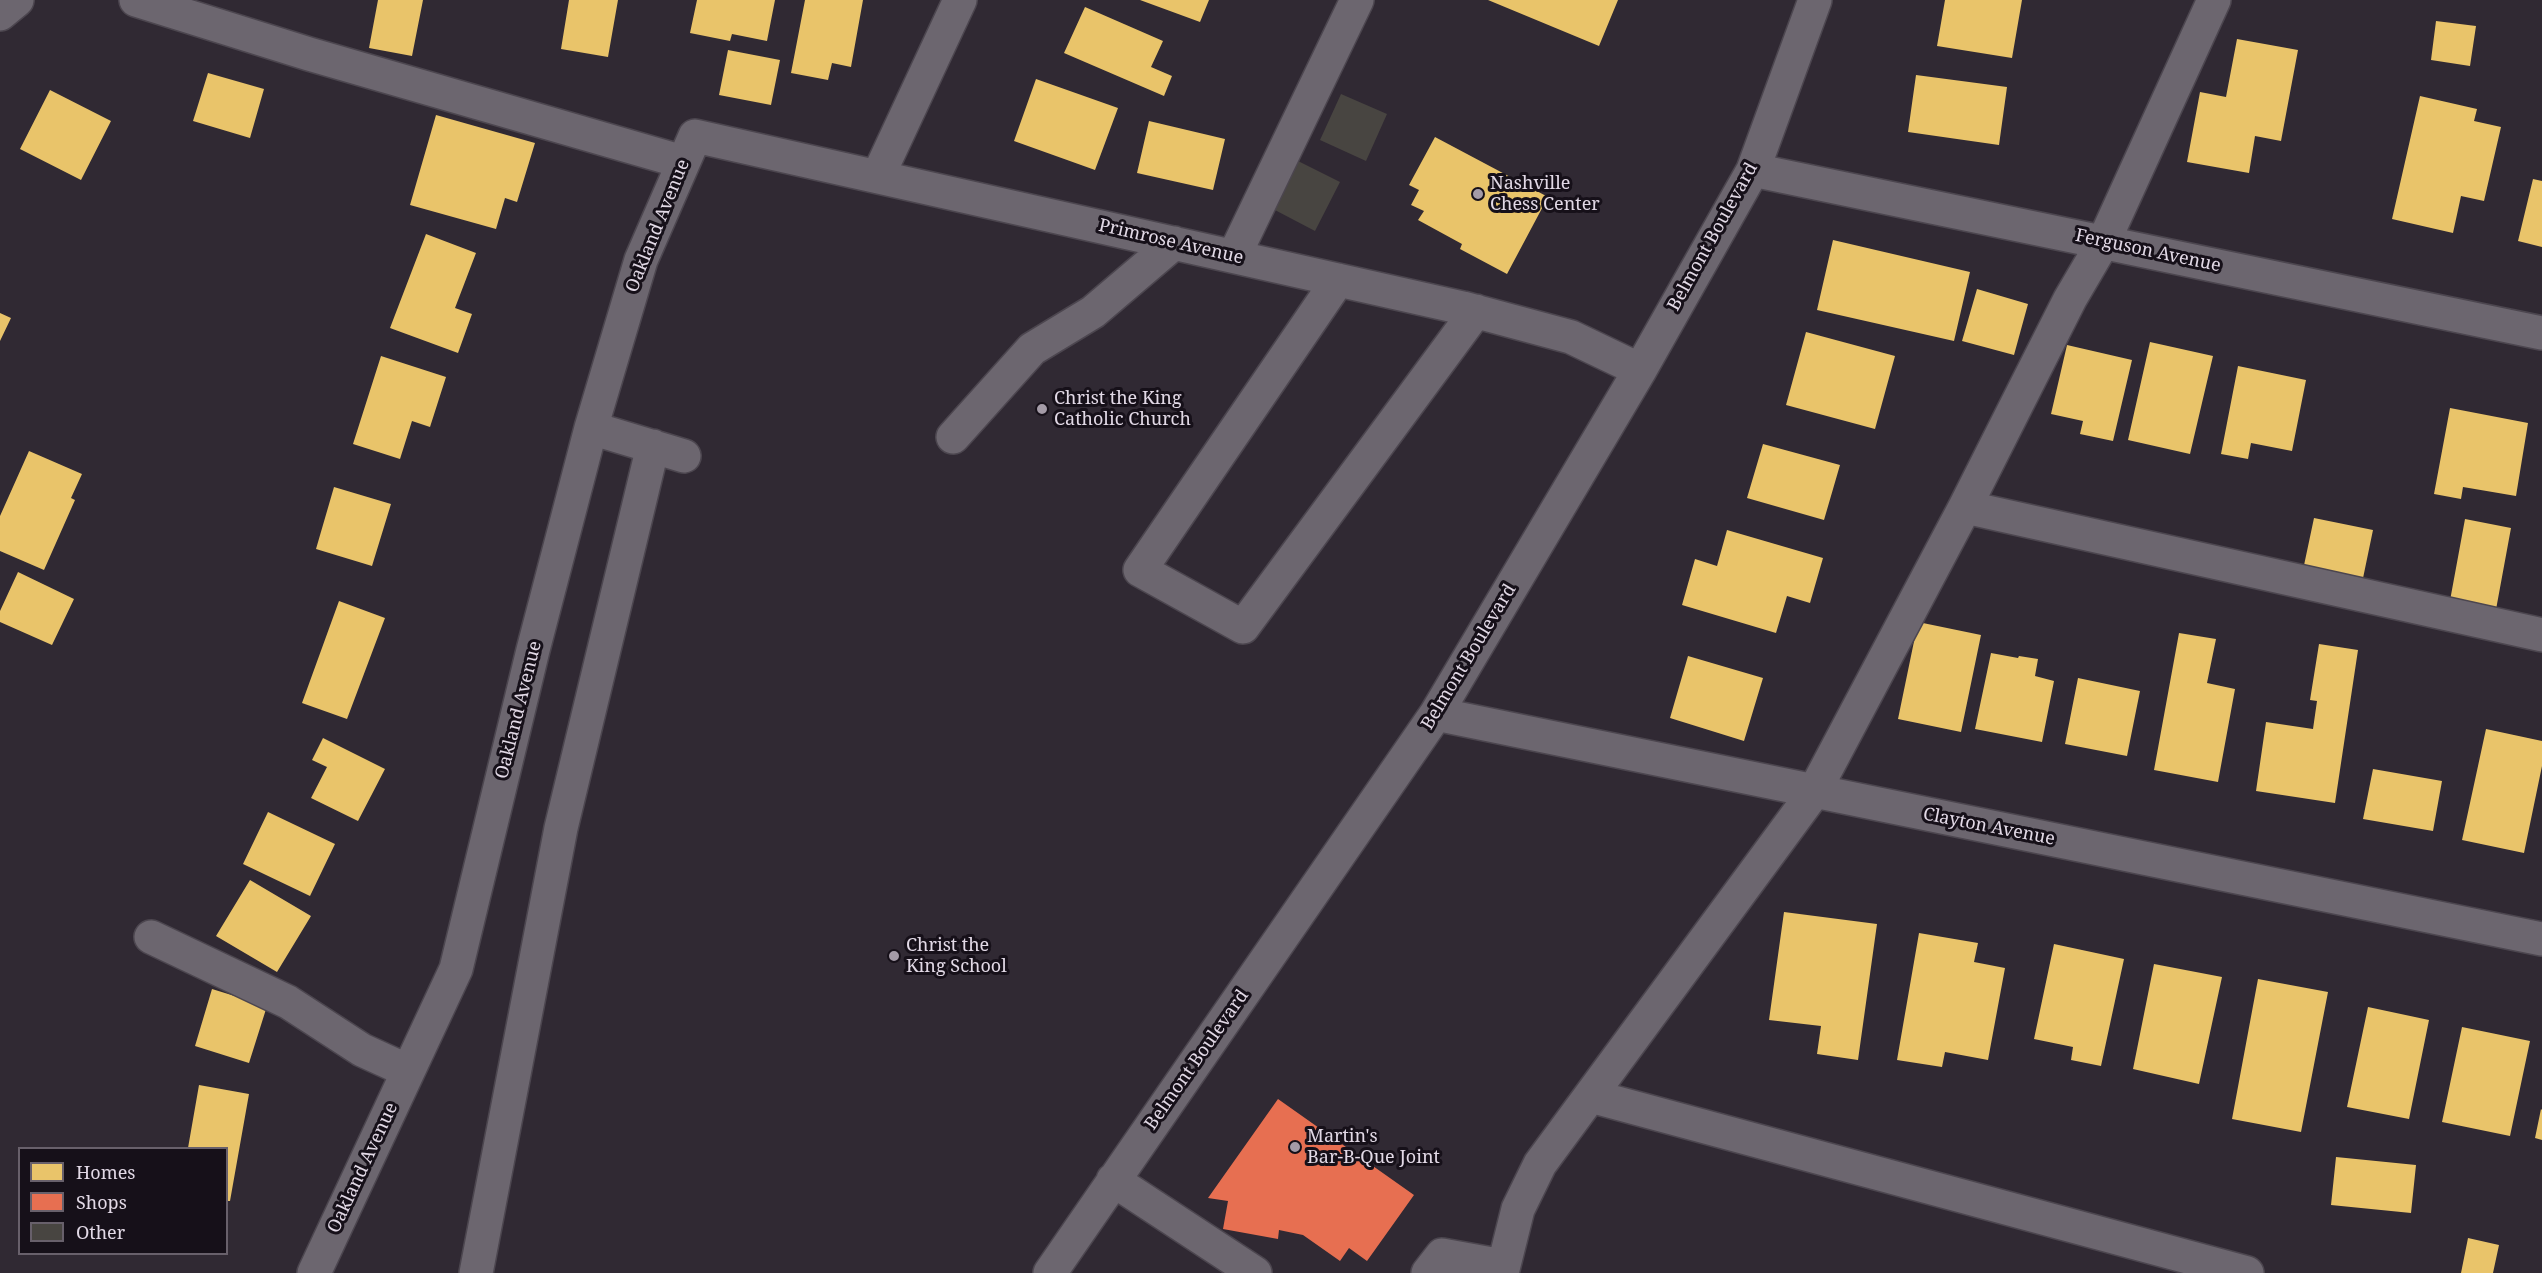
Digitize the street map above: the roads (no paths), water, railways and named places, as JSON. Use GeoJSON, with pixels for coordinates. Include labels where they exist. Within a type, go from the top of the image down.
{"type":"FeatureCollection","features":[{"type":"Feature","properties":{"kind":"street"},"geometry":{"type":"LineString","coordinates":[[0,14],[17,0]]}},
{"type":"Feature","properties":{"kind":"street","name":"Primrose Avenue"},"geometry":{"type":"LineString","coordinates":[[136,0],[309,54],[689,149],[878,176],[1476,311],[1571,337],[1640,370]]}},
{"type":"Feature","properties":{"kind":"street"},"geometry":{"type":"LineString","coordinates":[[878,176],[960,0]]}},
{"type":"Feature","properties":{"kind":"street"},"geometry":{"type":"LineString","coordinates":[[1234,256],[1357,0]]}},
{"type":"Feature","properties":{"kind":"street","name":"Belmont Boulevard"},"geometry":{"type":"LineString","coordinates":[[1050,1273],[1436,714],[1640,370],[1753,170],[1815,0]]}},
{"type":"Feature","properties":{"kind":"street"},"geometry":{"type":"LineString","coordinates":[[1428,1273],[1442,1255],[1503,1270],[1518,1209],[1540,1164],[1814,792],[1965,507],[2070,299],[2104,242],[2214,0]]}},
{"type":"Feature","properties":{"kind":"street","name":"Oakland Avenue"},"geometry":{"type":"LineString","coordinates":[[314,1273],[456,969],[531,661],[591,428],[641,260],[689,149]]}},
{"type":"Feature","properties":{"kind":"street","name":"Ferguson Avenue"},"geometry":{"type":"LineString","coordinates":[[1753,170],[2542,333]]}},
{"type":"Feature","properties":{"kind":"street"},"geometry":{"type":"LineString","coordinates":[[953,437],[1032,348],[1093,312],[1174,243]]}},
{"type":"Feature","properties":{"kind":"street"},"geometry":{"type":"LineString","coordinates":[[1338,280],[1140,570],[1243,627],[1476,311]]}},
{"type":"Feature","properties":{"kind":"street"},"geometry":{"type":"LineString","coordinates":[[591,428],[684,456]]}},
{"type":"Feature","properties":{"kind":"street"},"geometry":{"type":"LineString","coordinates":[[476,1273],[561,828],[653,446]]}},
{"type":"Feature","properties":{"kind":"street"},"geometry":{"type":"LineString","coordinates":[[1965,507],[2542,636]]}},
{"type":"Feature","properties":{"kind":"street","name":"Clayton Avenue"},"geometry":{"type":"LineString","coordinates":[[1436,714],[2542,939]]}},
{"type":"Feature","properties":{"kind":"street"},"geometry":{"type":"LineString","coordinates":[[151,938],[288,1002],[362,1050],[408,1071]]}},
{"type":"Feature","properties":{"kind":"street"},"geometry":{"type":"LineString","coordinates":[[1591,1096],[2247,1273]]}},
{"type":"Feature","properties":{"kind":"street"},"geometry":{"type":"LineString","coordinates":[[1113,1180],[1254,1273]]}},
{"type":"Feature","properties":{"kind":"place","name":"Nashville Chess Center"},"geometry":{"type":"Point","coordinates":[1478,194]}},
{"type":"Feature","properties":{"kind":"place","name":"Christ the King Catholic Church"},"geometry":{"type":"Point","coordinates":[1042,409]}},
{"type":"Feature","properties":{"kind":"place","name":"Christ the King School"},"geometry":{"type":"Point","coordinates":[894,956]}},
{"type":"Feature","properties":{"kind":"place","name":"Martin's Bar-B-Que Joint"},"geometry":{"type":"Point","coordinates":[1295,1147]}}]}
